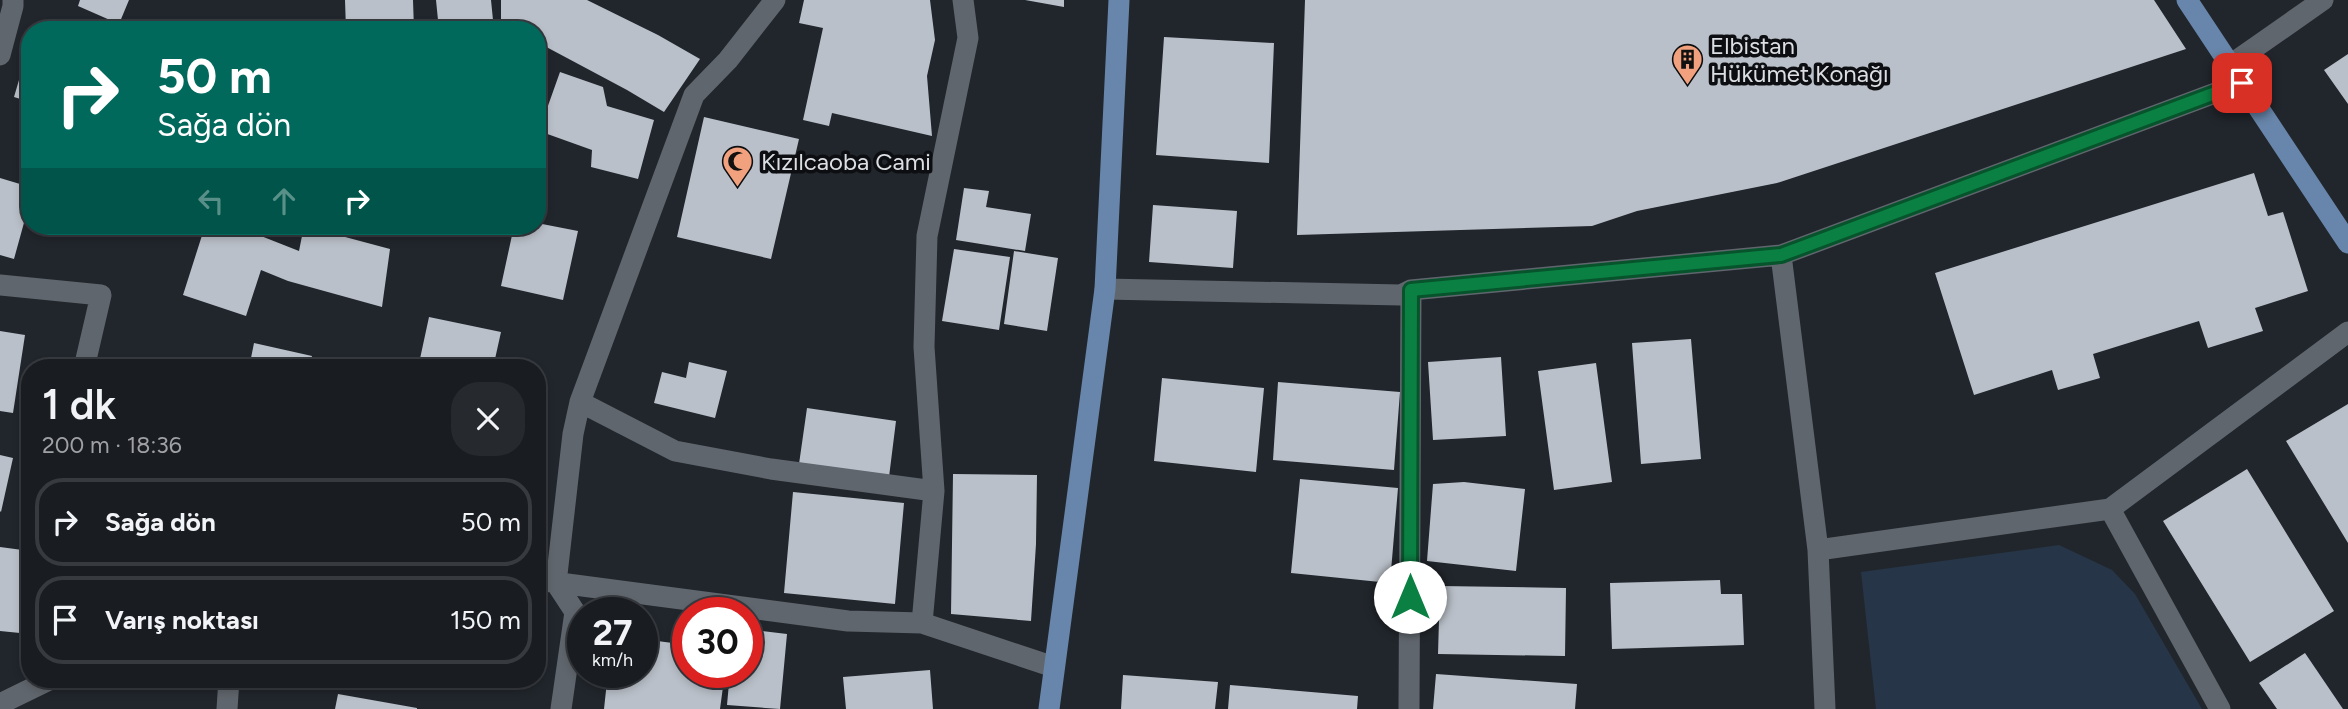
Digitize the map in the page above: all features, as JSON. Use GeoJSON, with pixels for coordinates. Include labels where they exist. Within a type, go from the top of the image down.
{"type":"FeatureCollection","features":[{"type":"Feature","properties":{"kind":"main road"},"geometry":{"type":"LineString","coordinates":[[1049,709],[1105,289],[1119,0]]}},
{"type":"Feature","properties":{"kind":"main road"},"geometry":{"type":"LineString","coordinates":[[2187,0],[2348,243]]}},
{"type":"Feature","properties":{"kind":"street"},"geometry":{"type":"LineString","coordinates":[[0,55],[13,0]]}},
{"type":"Feature","properties":{"kind":"street"},"geometry":{"type":"LineString","coordinates":[[547,581],[580,402],[694,95],[728,60],[775,0]]}},
{"type":"Feature","properties":{"kind":"street"},"geometry":{"type":"LineString","coordinates":[[922,623],[934,491],[924,347],[927,236],[968,38],[963,0]]}},
{"type":"Feature","properties":{"kind":"street"},"geometry":{"type":"LineString","coordinates":[[1105,289],[1401,295],[1411,290],[1781,255],[2236,74],[2323,0]]}},
{"type":"Feature","properties":{"kind":"street"},"geometry":{"type":"LineString","coordinates":[[1781,255],[1818,550],[1825,709]]}},
{"type":"Feature","properties":{"kind":"street"},"geometry":{"type":"LineString","coordinates":[[0,285],[101,295],[86,359]]}},
{"type":"Feature","properties":{"kind":"street"},"geometry":{"type":"LineString","coordinates":[[1409,709],[1411,290]]}},
{"type":"Feature","properties":{"kind":"street"},"geometry":{"type":"LineString","coordinates":[[1818,550],[2110,509],[2348,332]]}},
{"type":"Feature","properties":{"kind":"street"},"geometry":{"type":"LineString","coordinates":[[580,402],[675,451],[771,469],[934,491]]}},
{"type":"Feature","properties":{"kind":"street"},"geometry":{"type":"LineString","coordinates":[[2110,509],[2220,709]]}},
{"type":"Feature","properties":{"kind":"street"},"geometry":{"type":"LineString","coordinates":[[547,581],[848,621],[922,623],[1054,667]]}},
{"type":"Feature","properties":{"kind":"street"},"geometry":{"type":"LineString","coordinates":[[547,581],[575,612],[561,709]]}},
{"type":"Feature","properties":{"kind":"street"},"geometry":{"type":"LineString","coordinates":[[0,704],[33,688]]}},
{"type":"Feature","properties":{"kind":"street"},"geometry":{"type":"LineString","coordinates":[[227,709],[228,688]]}},
{"type":"Feature","properties":{"kind":"shaded area"},"geometry":{"type":"Polygon","coordinates":[[[2059,545],[2112,570],[2135,594],[2202,709],[1876,709],[1861,572],[2059,545]]]}},
{"type":"Feature","properties":{"kind":"building"},"geometry":{"type":"Polygon","coordinates":[[[80,0],[129,0],[120,21],[112,21],[78,6],[80,0]]]}},
{"type":"Feature","properties":{"kind":"building"},"geometry":{"type":"Polygon","coordinates":[[[345,0],[413,0],[414,21],[346,21],[345,0]]]}},
{"type":"Feature","properties":{"kind":"building"},"geometry":{"type":"Polygon","coordinates":[[[436,0],[491,0],[493,21],[438,21],[436,0]]]}},
{"type":"Feature","properties":{"kind":"building"},"geometry":{"type":"Polygon","coordinates":[[[501,0],[587,0],[700,59],[664,112],[546,47],[546,21],[501,21],[501,0]]]}},
{"type":"Feature","properties":{"kind":"building"},"geometry":{"type":"Polygon","coordinates":[[[804,0],[930,0],[935,40],[927,76],[932,136],[832,113],[829,126],[803,120],[823,28],[799,23],[804,0]]]}},
{"type":"Feature","properties":{"kind":"building"},"geometry":{"type":"Polygon","coordinates":[[[1025,0],[1064,0],[1064,7],[1025,0]]]}},
{"type":"Feature","properties":{"kind":"building","name":"Elbistan Hükümet Konağı"},"geometry":{"type":"Polygon","coordinates":[[[1305,0],[2154,0],[2186,49],[1777,183],[1637,211],[1592,226],[1297,235],[1305,0]]]}},
{"type":"Feature","properties":{"kind":"building"},"geometry":{"type":"Polygon","coordinates":[[[1164,37],[1274,43],[1269,163],[1156,155],[1164,37]]]}},
{"type":"Feature","properties":{"kind":"building"},"geometry":{"type":"Polygon","coordinates":[[[2348,54],[2348,104],[2324,70],[2348,54]]]}},
{"type":"Feature","properties":{"kind":"building"},"geometry":{"type":"Polygon","coordinates":[[[560,72],[603,87],[607,106],[654,120],[638,179],[591,167],[592,150],[546,134],[546,111],[560,72]]]}},
{"type":"Feature","properties":{"kind":"building"},"geometry":{"type":"Polygon","coordinates":[[[21,73],[21,99],[14,97],[21,73]]]}},
{"type":"Feature","properties":{"kind":"building","name":"Kızılcaoba Cami"},"geometry":{"type":"Polygon","coordinates":[[[704,117],[799,139],[771,259],[677,237],[704,117]]]}},
{"type":"Feature","properties":{"kind":"building"},"geometry":{"type":"Polygon","coordinates":[[[2254,173],[2268,216],[2283,212],[2308,291],[2255,308],[2263,331],[2208,348],[2199,321],[2093,354],[2100,378],[2058,390],[2052,370],[1974,395],[1935,273],[2254,173]]]}},
{"type":"Feature","properties":{"kind":"building"},"geometry":{"type":"Polygon","coordinates":[[[0,178],[21,184],[21,234],[14,259],[0,255],[0,178]]]}},
{"type":"Feature","properties":{"kind":"building"},"geometry":{"type":"Polygon","coordinates":[[[964,188],[989,191],[986,207],[1031,214],[1025,251],[956,240],[964,188]]]}},
{"type":"Feature","properties":{"kind":"building"},"geometry":{"type":"Polygon","coordinates":[[[1153,205],[1237,211],[1233,268],[1149,262],[1153,205]]]}},
{"type":"Feature","properties":{"kind":"building"},"geometry":{"type":"Polygon","coordinates":[[[546,225],[578,231],[563,300],[501,286],[512,235],[546,235],[546,225]]]}},
{"type":"Feature","properties":{"kind":"building"},"geometry":{"type":"Polygon","coordinates":[[[202,235],[259,235],[299,251],[302,235],[338,235],[390,249],[382,307],[288,281],[261,270],[246,316],[183,295],[202,235]]]}},
{"type":"Feature","properties":{"kind":"building"},"geometry":{"type":"Polygon","coordinates":[[[954,249],[1010,257],[999,330],[942,321],[954,249]]]}},
{"type":"Feature","properties":{"kind":"building"},"geometry":{"type":"Polygon","coordinates":[[[1014,251],[1058,258],[1047,331],[1004,324],[1014,251]]]}},
{"type":"Feature","properties":{"kind":"building"},"geometry":{"type":"Polygon","coordinates":[[[429,317],[501,332],[495,359],[420,359],[429,317]]]}},
{"type":"Feature","properties":{"kind":"building"},"geometry":{"type":"Polygon","coordinates":[[[0,331],[25,335],[13,413],[0,411],[0,331]]]}},
{"type":"Feature","properties":{"kind":"building"},"geometry":{"type":"Polygon","coordinates":[[[1691,339],[1701,459],[1641,464],[1632,343],[1691,339]]]}},
{"type":"Feature","properties":{"kind":"building"},"geometry":{"type":"Polygon","coordinates":[[[254,343],[312,356],[311,359],[251,359],[254,343]]]}},
{"type":"Feature","properties":{"kind":"building"},"geometry":{"type":"Polygon","coordinates":[[[1501,357],[1506,436],[1433,440],[1428,362],[1501,357]]]}},
{"type":"Feature","properties":{"kind":"building"},"geometry":{"type":"Polygon","coordinates":[[[689,362],[727,371],[715,418],[654,403],[662,372],[686,378],[689,362]]]}},
{"type":"Feature","properties":{"kind":"building"},"geometry":{"type":"Polygon","coordinates":[[[1596,363],[1612,482],[1554,490],[1538,371],[1596,363]]]}},
{"type":"Feature","properties":{"kind":"building"},"geometry":{"type":"Polygon","coordinates":[[[1162,378],[1264,388],[1256,472],[1154,461],[1162,378]]]}},
{"type":"Feature","properties":{"kind":"building"},"geometry":{"type":"Polygon","coordinates":[[[1278,382],[1400,392],[1394,470],[1273,460],[1278,382]]]}},
{"type":"Feature","properties":{"kind":"building"},"geometry":{"type":"Polygon","coordinates":[[[2348,404],[2348,543],[2286,441],[2348,404]]]}},
{"type":"Feature","properties":{"kind":"building"},"geometry":{"type":"Polygon","coordinates":[[[807,408],[896,421],[889,477],[799,464],[807,408]]]}},
{"type":"Feature","properties":{"kind":"building"},"geometry":{"type":"Polygon","coordinates":[[[0,455],[13,458],[1,512],[0,511],[0,455]]]}},
{"type":"Feature","properties":{"kind":"building"},"geometry":{"type":"Polygon","coordinates":[[[2247,469],[2334,611],[2250,662],[2163,521],[2247,469]]]}},
{"type":"Feature","properties":{"kind":"building"},"geometry":{"type":"Polygon","coordinates":[[[953,474],[1037,475],[1031,621],[951,614],[953,474]]]}},
{"type":"Feature","properties":{"kind":"building"},"geometry":{"type":"Polygon","coordinates":[[[1300,479],[1398,488],[1390,583],[1291,573],[1300,479]]]}},
{"type":"Feature","properties":{"kind":"building"},"geometry":{"type":"Polygon","coordinates":[[[1464,482],[1525,489],[1516,571],[1427,561],[1433,484],[1464,482]]]}},
{"type":"Feature","properties":{"kind":"building"},"geometry":{"type":"Polygon","coordinates":[[[793,492],[904,503],[895,604],[784,593],[793,492]]]}},
{"type":"Feature","properties":{"kind":"building"},"geometry":{"type":"Polygon","coordinates":[[[0,547],[21,550],[21,633],[0,631],[0,547]]]}},
{"type":"Feature","properties":{"kind":"building"},"geometry":{"type":"Polygon","coordinates":[[[1720,580],[1721,594],[1742,594],[1744,645],[1612,649],[1610,583],[1720,580]]]}},
{"type":"Feature","properties":{"kind":"building"},"geometry":{"type":"Polygon","coordinates":[[[1440,586],[1566,588],[1565,656],[1438,654],[1440,586]]]}},
{"type":"Feature","properties":{"kind":"building"},"geometry":{"type":"Polygon","coordinates":[[[763,631],[787,634],[780,709],[727,705],[729,688],[763,688],[763,631]]]}},
{"type":"Feature","properties":{"kind":"building"},"geometry":{"type":"Polygon","coordinates":[[[658,641],[672,643],[672,688],[723,688],[720,709],[604,709],[606,688],[658,688],[658,641]]]}},
{"type":"Feature","properties":{"kind":"building"},"geometry":{"type":"Polygon","coordinates":[[[2305,653],[2343,709],[2277,709],[2259,683],[2305,653]]]}},
{"type":"Feature","properties":{"kind":"building"},"geometry":{"type":"Polygon","coordinates":[[[930,670],[933,709],[846,709],[843,677],[930,670]]]}},
{"type":"Feature","properties":{"kind":"building"},"geometry":{"type":"Polygon","coordinates":[[[1436,674],[1577,684],[1575,709],[1433,709],[1436,674]]]}},
{"type":"Feature","properties":{"kind":"building"},"geometry":{"type":"Polygon","coordinates":[[[1123,675],[1218,682],[1215,709],[1121,709],[1123,675]]]}},
{"type":"Feature","properties":{"kind":"building"},"geometry":{"type":"Polygon","coordinates":[[[1230,685],[1358,696],[1357,709],[1228,709],[1230,685]]]}},
{"type":"Feature","properties":{"kind":"building"},"geometry":{"type":"Polygon","coordinates":[[[338,694],[417,708],[417,709],[335,709],[338,694]]]}},
{"type":"Feature","properties":{"kind":"place","name":"Elbistan Hükümet Konağı"},"geometry":{"type":"Point","coordinates":[1687,86]}},
{"type":"Feature","properties":{"kind":"place","name":"Kızılcaoba Cami"},"geometry":{"type":"Point","coordinates":[738,188]}},
{"type":"Feature","properties":{"kind":"route"},"geometry":{"type":"LineString","coordinates":[[1410,597],[1411,290],[1781,255],[2242,83]]}}]}
